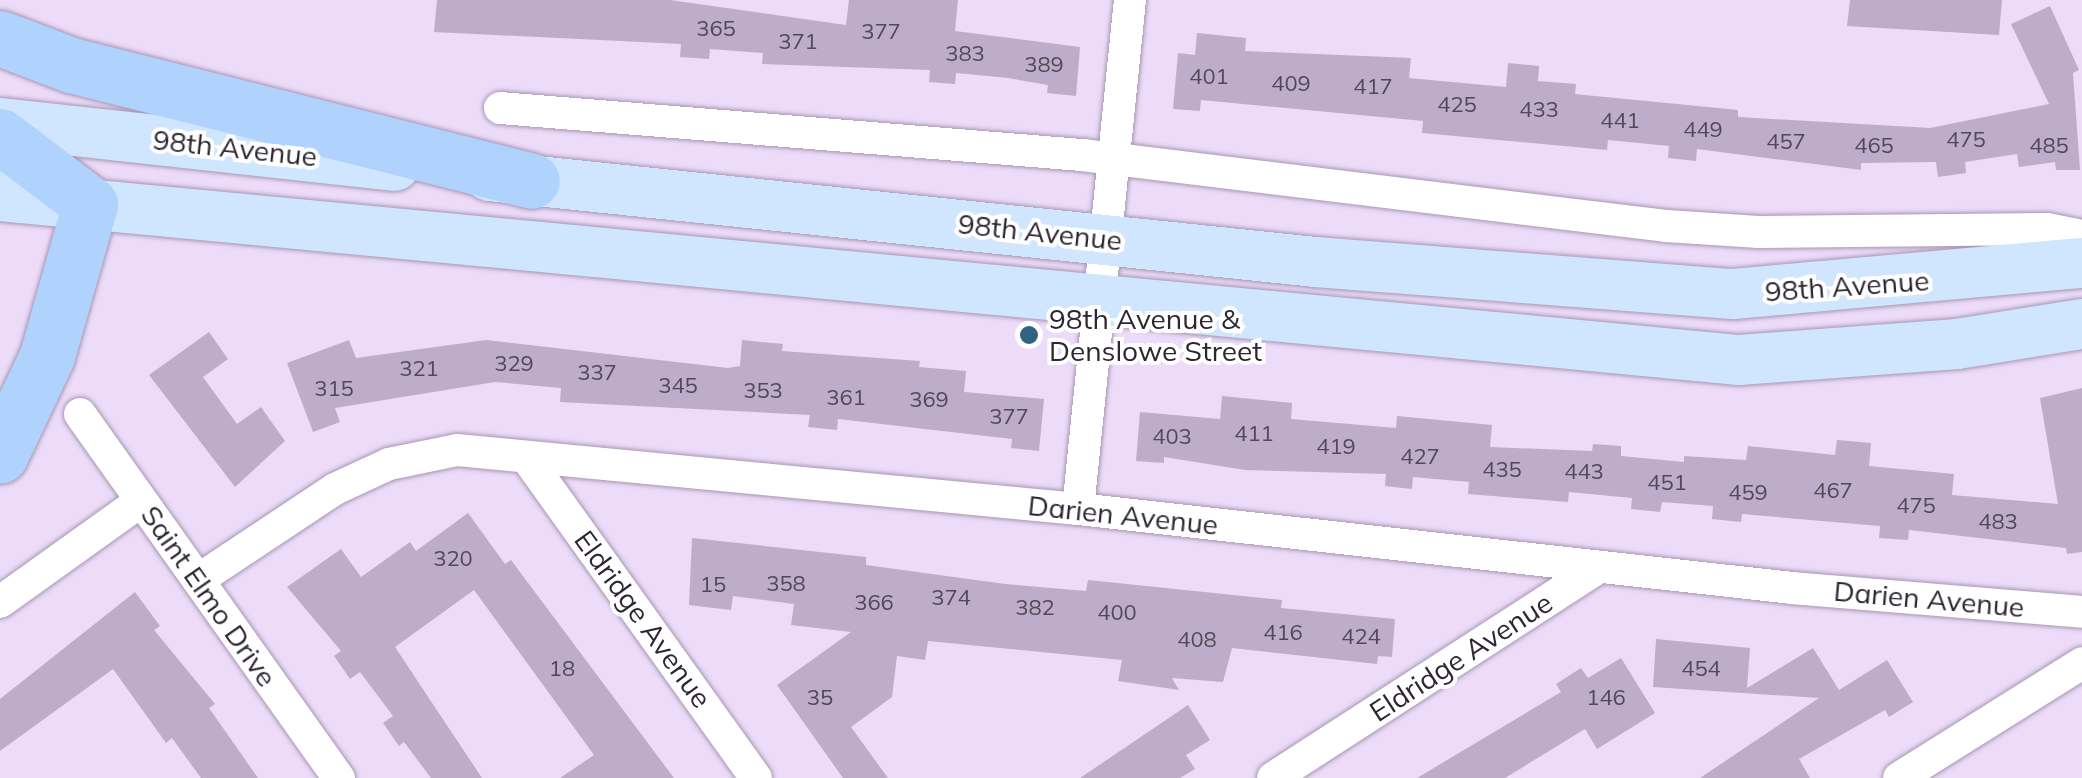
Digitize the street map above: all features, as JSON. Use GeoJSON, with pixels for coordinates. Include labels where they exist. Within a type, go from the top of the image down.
{"type":"FeatureCollection","features":[{"type":"Feature","properties":{"kind":"highway"},"geometry":{"type":"LineString","coordinates":[[0,38],[71,65],[532,181]]}},
{"type":"Feature","properties":{"kind":"highway"},"geometry":{"type":"LineString","coordinates":[[0,136],[90,204],[47,356],[0,456]]}},
{"type":"Feature","properties":{"kind":"main road","name":"98th Avenue"},"geometry":{"type":"LineString","coordinates":[[0,122],[1352,266],[1733,294],[2082,264]]}},
{"type":"Feature","properties":{"kind":"main road"},"geometry":{"type":"LineString","coordinates":[[0,196],[177,208],[1103,304],[1740,360],[1957,344],[2082,324]]}},
{"type":"Feature","properties":{"kind":"street"},"geometry":{"type":"LineString","coordinates":[[1078,509],[1103,304],[1130,0]]}},
{"type":"Feature","properties":{"kind":"street","name":"98th Avenue"},"geometry":{"type":"LineString","coordinates":[[500,108],[1115,158],[1666,226],[1759,232],[2047,229],[2082,236]]}},
{"type":"Feature","properties":{"kind":"street","name":"Saint Elmo Drive"},"geometry":{"type":"LineString","coordinates":[[80,414],[339,778]]}},
{"type":"Feature","properties":{"kind":"street","name":"Darien Avenue"},"geometry":{"type":"LineString","coordinates":[[198,580],[335,489],[389,464],[457,450],[530,461],[1078,509],[1598,568],[2082,612]]}},
{"type":"Feature","properties":{"kind":"street","name":"Eldridge Avenue"},"geometry":{"type":"LineString","coordinates":[[530,461],[756,778]]}},
{"type":"Feature","properties":{"kind":"street"},"geometry":{"type":"LineString","coordinates":[[0,602],[141,500]]}},
{"type":"Feature","properties":{"kind":"street","name":"Eldridge Avenue"},"geometry":{"type":"LineString","coordinates":[[1273,778],[1598,568]]}},
{"type":"Feature","properties":{"kind":"street"},"geometry":{"type":"LineString","coordinates":[[1899,778],[2082,663]]}},
{"type":"Feature","properties":{"kind":"building"},"geometry":{"type":"Polygon","coordinates":[[[437,0],[670,0],[846,25],[849,0],[958,0],[955,31],[1080,47],[1076,96],[1047,93],[1048,85],[956,73],[955,84],[929,82],[930,70],[762,64],[763,53],[710,49],[709,59],[680,57],[681,44],[434,32],[437,0]]]}},
{"type":"Feature","properties":{"kind":"building"},"geometry":{"type":"Polygon","coordinates":[[[1850,0],[2002,0],[1999,35],[1847,26],[1850,0]]]}},
{"type":"Feature","properties":{"kind":"building"},"geometry":{"type":"Polygon","coordinates":[[[2050,6],[2079,70],[2073,73],[2080,170],[2056,170],[2055,162],[2019,167],[2017,154],[1965,162],[1966,173],[1938,177],[1936,162],[1861,163],[1861,170],[1697,149],[1696,161],[1668,158],[1669,146],[1608,140],[1607,150],[1422,133],[1423,121],[1201,100],[1200,111],[1173,109],[1178,53],[1195,55],[1197,33],[1246,38],[1245,51],[1411,58],[1409,78],[1506,87],[1508,63],[1539,66],[1538,81],[1576,84],[1575,94],[1738,110],[1738,117],[1930,128],[2049,104],[2011,24],[2050,6]]]}},
{"type":"Feature","properties":{"kind":"building"},"geometry":{"type":"Polygon","coordinates":[[[209,332],[228,359],[203,377],[237,424],[261,407],[285,441],[235,487],[149,375],[209,332]]]}},
{"type":"Feature","properties":{"kind":"building"},"geometry":{"type":"Polygon","coordinates":[[[349,340],[356,358],[486,340],[728,368],[740,366],[742,340],[783,344],[782,351],[920,361],[919,367],[966,371],[964,392],[1044,399],[1039,451],[1011,448],[1012,439],[838,419],[837,430],[808,427],[810,415],[560,402],[561,388],[495,382],[335,408],[340,422],[313,432],[287,363],[349,340]]]}},
{"type":"Feature","properties":{"kind":"building"},"geometry":{"type":"Polygon","coordinates":[[[2082,388],[2082,552],[2067,554],[2066,548],[1909,530],[1908,540],[1879,538],[1880,526],[1742,514],[1741,522],[1712,519],[1713,506],[1662,502],[1660,512],[1631,509],[1632,498],[1569,492],[1568,502],[1468,494],[1469,482],[1413,477],[1412,489],[1385,486],[1386,474],[1245,470],[1164,457],[1164,463],[1136,461],[1140,412],[1220,419],[1222,396],[1292,403],[1291,419],[1396,428],[1397,416],[1492,425],[1490,447],[1592,451],[1593,444],[1621,446],[1621,456],[1684,462],[1684,456],[1746,460],[1748,446],[1835,455],[1837,440],[1871,443],[1869,466],[1954,474],[1952,495],[2058,504],[2040,398],[2082,388]]]}},
{"type":"Feature","properties":{"kind":"building"},"geometry":{"type":"Polygon","coordinates":[[[468,513],[505,564],[511,560],[674,778],[560,778],[594,755],[474,590],[395,647],[482,778],[431,778],[404,742],[399,746],[383,723],[393,716],[360,672],[350,679],[334,656],[341,651],[287,587],[341,549],[361,577],[410,542],[416,551],[468,513]]]}},
{"type":"Feature","properties":{"kind":"building"},"geometry":{"type":"Polygon","coordinates":[[[692,538],[866,557],[866,565],[1005,584],[1086,591],[1088,580],[1282,600],[1281,608],[1395,619],[1392,657],[1378,656],[1377,664],[1232,648],[1223,682],[1172,678],[1179,690],[1118,681],[1122,660],[928,641],[925,660],[897,656],[892,697],[851,727],[888,778],[843,778],[777,685],[851,632],[791,625],[794,604],[733,596],[731,610],[689,605],[692,538]]]}},
{"type":"Feature","properties":{"kind":"building"},"geometry":{"type":"Polygon","coordinates":[[[135,592],[160,626],[154,630],[215,704],[209,708],[258,778],[201,778],[172,738],[166,743],[113,669],[0,751],[0,699],[135,592]]]}},
{"type":"Feature","properties":{"kind":"building"},"geometry":{"type":"Polygon","coordinates":[[[1656,639],[1750,648],[1747,688],[1813,648],[1839,690],[1887,660],[1913,702],[1889,717],[1885,710],[1799,759],[1810,778],[1700,778],[1819,698],[1653,687],[1656,639]]]}},
{"type":"Feature","properties":{"kind":"building"},"geometry":{"type":"Polygon","coordinates":[[[1621,658],[1655,713],[1597,749],[1585,729],[1505,778],[1417,778],[1561,692],[1556,684],[1581,668],[1588,678],[1621,658]]]}},
{"type":"Feature","properties":{"kind":"building"},"geometry":{"type":"Polygon","coordinates":[[[1188,705],[1210,740],[1186,755],[1195,769],[1180,778],[1080,778],[1188,705]]]}},
{"type":"Feature","properties":{"kind":"place","name":"98th Avenue & Denslowe Street"},"geometry":{"type":"Point","coordinates":[1029,335]}}]}
